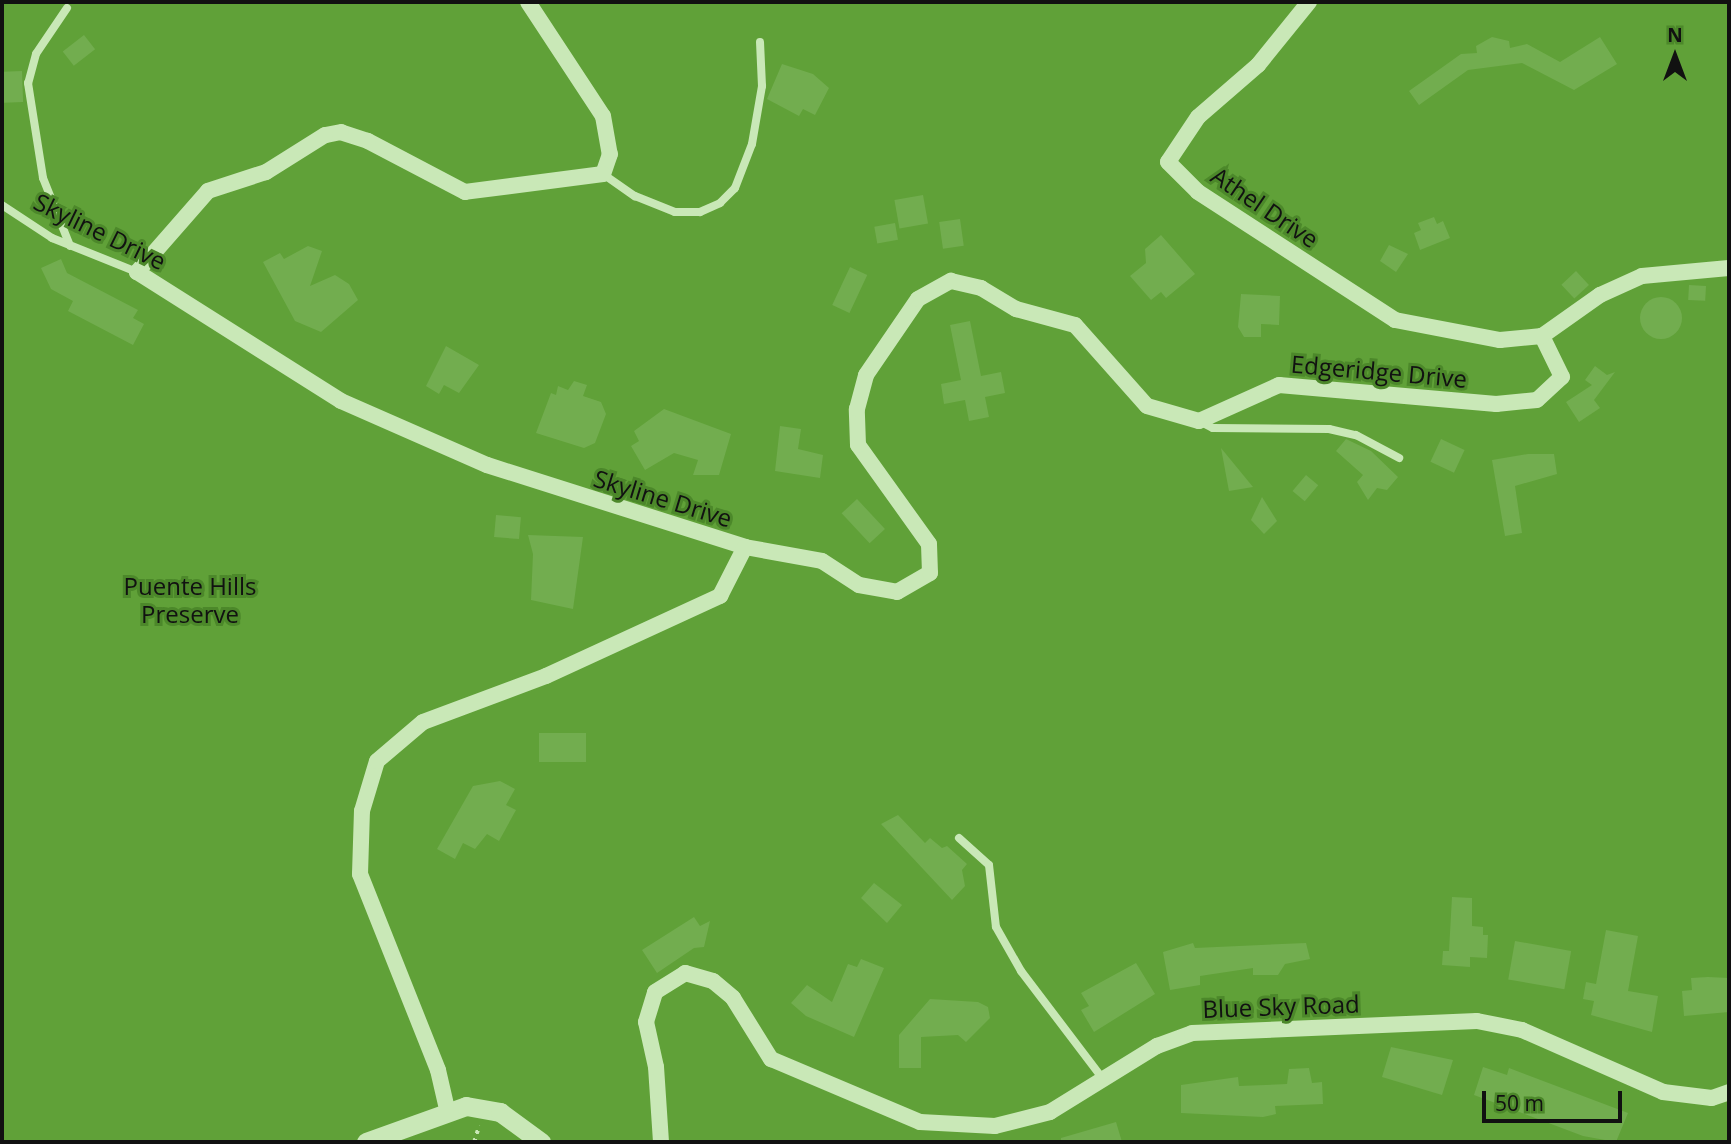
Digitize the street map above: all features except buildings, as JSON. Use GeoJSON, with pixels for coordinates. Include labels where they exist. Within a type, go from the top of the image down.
{"type":"FeatureCollection","features":[{"type":"Feature","properties":{"kind":"street"},"geometry":{"type":"LineString","coordinates":[[137,272],[208,191],[266,172],[325,135],[341,132],[368,141],[465,192],[603,174],[610,153],[603,116],[528,2]]}},
{"type":"Feature","properties":{"kind":"street","name":"Athel Drive"},"geometry":{"type":"LineString","coordinates":[[1309,2],[1258,65],[1198,117],[1168,162],[1198,192],[1395,320],[1500,340],[1542,336]]}},
{"type":"Feature","properties":{"kind":"street"},"geometry":{"type":"LineString","coordinates":[[1542,336],[1600,295],[1642,276],[1729,268]]}},
{"type":"Feature","properties":{"kind":"street","name":"Skyline Drive"},"geometry":{"type":"LineString","coordinates":[[137,272],[341,401],[488,465],[745,547],[720,596],[546,676],[423,722],[377,761],[362,811],[360,874],[438,1070],[447,1109]]}},
{"type":"Feature","properties":{"kind":"street"},"geometry":{"type":"LineString","coordinates":[[745,547],[822,561],[859,585],[897,592],[930,573],[929,544],[858,444],[857,409],[866,375],[918,299],[951,281],[981,288],[1016,309],[1075,325],[1147,405],[1199,421]]}},
{"type":"Feature","properties":{"kind":"street","name":"Edgeridge Drive"},"geometry":{"type":"LineString","coordinates":[[1199,421],[1279,385],[1496,404],[1537,400],[1562,377],[1542,336]]}},
{"type":"Feature","properties":{"kind":"street","name":"Blue Sky Road"},"geometry":{"type":"LineString","coordinates":[[661,1142],[656,1067],[646,1022],[656,992],[666,981],[685,973],[713,981],[733,998],[771,1059],[920,1122],[995,1126],[1050,1112],[1157,1046],[1192,1032],[1477,1021],[1522,1030],[1663,1092],[1712,1098],[1729,1092]]}},
{"type":"Feature","properties":{"kind":"street"},"geometry":{"type":"LineString","coordinates":[[366,1142],[447,1109],[466,1106],[500,1112],[541,1142]]}},
{"type":"Feature","properties":{"kind":"lane"},"geometry":{"type":"LineString","coordinates":[[67,8],[36,54],[28,83],[43,178],[70,246]]}},
{"type":"Feature","properties":{"kind":"lane"},"geometry":{"type":"LineString","coordinates":[[603,174],[635,196],[675,212],[700,212],[720,203],[735,188],[752,145],[762,86],[760,42]]}},
{"type":"Feature","properties":{"kind":"lane","name":"Skyline Drive"},"geometry":{"type":"LineString","coordinates":[[2,205],[70,246],[137,272]]}},
{"type":"Feature","properties":{"kind":"lane"},"geometry":{"type":"LineString","coordinates":[[1199,421],[1213,428],[1329,429],[1356,435],[1399,458]]}},
{"type":"Feature","properties":{"kind":"lane"},"geometry":{"type":"LineString","coordinates":[[959,838],[989,865],[996,927],[1021,971],[1103,1079]]}},
{"type":"Feature","properties":{"kind":"green space","name":"Puente Hills Preserve"},"geometry":{"type":"Polygon","coordinates":[[[2,2],[1729,2],[1729,1142],[2,1142],[2,2]]]}}]}
